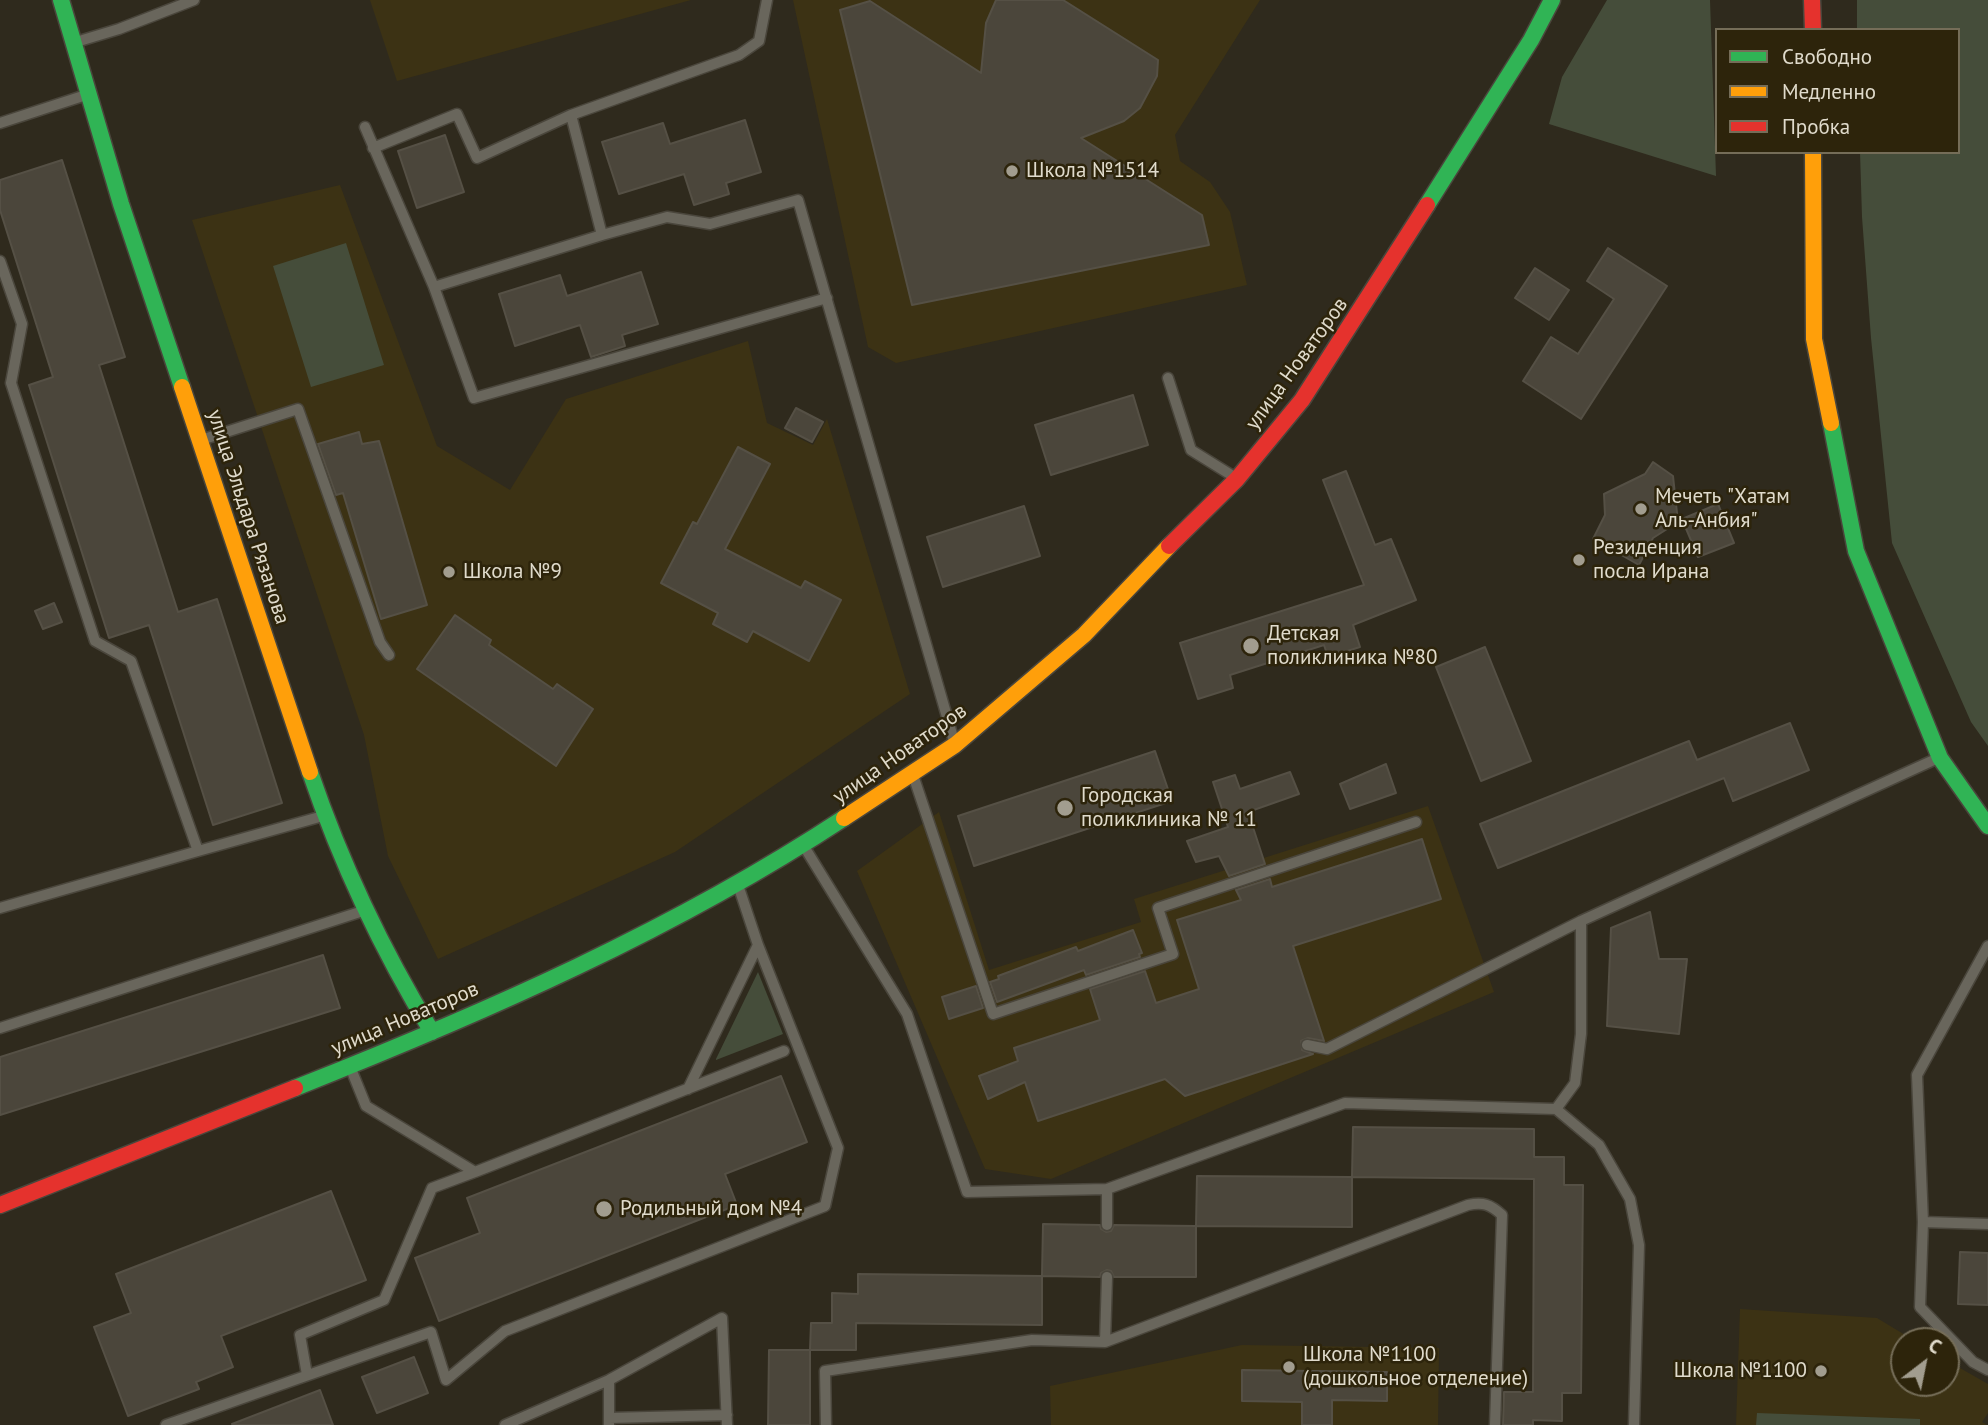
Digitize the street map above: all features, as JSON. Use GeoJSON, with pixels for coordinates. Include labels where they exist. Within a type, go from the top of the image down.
{"type":"FeatureCollection","features":[{"type":"Feature","properties":{"kind":"street","name":"улица Эльдара Рязанова"},"geometry":{"type":"LineString","coordinates":[[61,0],[121,204],[324,812],[365,911],[432,1032]]}},
{"type":"Feature","properties":{"kind":"street","name":"улица Новаторов"},"geometry":{"type":"LineString","coordinates":[[0,1205],[350,1066],[573,968],[738,884],[803,845],[955,745],[1084,635],[1237,478],[1302,400],[1352,327],[1531,40],[1552,0]]}},
{"type":"Feature","properties":{"kind":"street"},"geometry":{"type":"LineString","coordinates":[[1812,0],[1812,28]]}},
{"type":"Feature","properties":{"kind":"street"},"geometry":{"type":"LineString","coordinates":[[1813,154],[1814,339],[1856,551],[1940,758],[1988,826]]}},
{"type":"Feature","properties":{"kind":"lane"},"geometry":{"type":"LineString","coordinates":[[75,42],[119,29],[194,0]]}},
{"type":"Feature","properties":{"kind":"lane"},"geometry":{"type":"LineString","coordinates":[[373,148],[457,114],[477,158],[571,115],[739,55],[759,41],[767,0]]}},
{"type":"Feature","properties":{"kind":"lane"},"geometry":{"type":"LineString","coordinates":[[0,123],[90,94]]}},
{"type":"Feature","properties":{"kind":"lane"},"geometry":{"type":"LineString","coordinates":[[571,115],[602,235]]}},
{"type":"Feature","properties":{"kind":"lane"},"geometry":{"type":"LineString","coordinates":[[365,127],[434,287],[474,398],[827,298]]}},
{"type":"Feature","properties":{"kind":"lane"},"geometry":{"type":"LineString","coordinates":[[434,287],[667,217],[710,224],[798,200],[955,745]]}},
{"type":"Feature","properties":{"kind":"lane"},"geometry":{"type":"LineString","coordinates":[[0,261],[22,324],[11,383],[95,641],[131,661],[198,851]]}},
{"type":"Feature","properties":{"kind":"lane"},"geometry":{"type":"LineString","coordinates":[[1168,378],[1191,450],[1237,478]]}},
{"type":"Feature","properties":{"kind":"lane"},"geometry":{"type":"LineString","coordinates":[[200,440],[298,409],[380,642],[389,655]]}},
{"type":"Feature","properties":{"kind":"lane"},"geometry":{"type":"LineString","coordinates":[[1307,1045],[1327,1049],[1581,921],[1940,758]]}},
{"type":"Feature","properties":{"kind":"lane"},"geometry":{"type":"LineString","coordinates":[[913,774],[993,1014],[1174,954],[1158,908],[1416,822]]}},
{"type":"Feature","properties":{"kind":"lane"},"geometry":{"type":"LineString","coordinates":[[0,908],[324,812]]}},
{"type":"Feature","properties":{"kind":"lane"},"geometry":{"type":"LineString","coordinates":[[803,845],[907,1014],[967,1192],[1107,1189],[1345,1103],[1556,1109],[1599,1145],[1630,1199],[1639,1245],[1634,1425]]}},
{"type":"Feature","properties":{"kind":"lane"},"geometry":{"type":"LineString","coordinates":[[166,1425],[431,1332],[446,1380],[505,1331],[825,1206],[838,1148],[758,945],[738,884]]}},
{"type":"Feature","properties":{"kind":"lane"},"geometry":{"type":"LineString","coordinates":[[0,1028],[365,911]]}},
{"type":"Feature","properties":{"kind":"lane"},"geometry":{"type":"LineString","coordinates":[[1556,1109],[1575,1083],[1581,1034],[1581,921]]}},
{"type":"Feature","properties":{"kind":"lane"},"geometry":{"type":"LineString","coordinates":[[688,1088],[758,945]]}},
{"type":"Feature","properties":{"kind":"lane"},"geometry":{"type":"LineString","coordinates":[[1988,946],[1917,1075],[1923,1222],[1920,1307],[1973,1362],[1988,1370]]}},
{"type":"Feature","properties":{"kind":"lane"},"geometry":{"type":"LineString","coordinates":[[307,1375],[300,1335],[384,1300],[432,1188],[784,1051]]}},
{"type":"Feature","properties":{"kind":"lane"},"geometry":{"type":"LineString","coordinates":[[350,1066],[366,1106],[475,1172]]}},
{"type":"Feature","properties":{"kind":"lane"},"geometry":{"type":"LineString","coordinates":[[1107,1189],[1107,1225]]}},
{"type":"Feature","properties":{"kind":"lane"},"geometry":{"type":"LineString","coordinates":[[826,1425],[824,1371],[1032,1340],[1105,1342],[1279,1275],[1482,1202],[1494,1207],[1502,1215],[1495,1425]]}},
{"type":"Feature","properties":{"kind":"lane"},"geometry":{"type":"LineString","coordinates":[[1923,1222],[1988,1224]]}},
{"type":"Feature","properties":{"kind":"lane"},"geometry":{"type":"LineString","coordinates":[[1105,1342],[1107,1277]]}},
{"type":"Feature","properties":{"kind":"lane"},"geometry":{"type":"LineString","coordinates":[[505,1425],[609,1380],[722,1318],[727,1420],[609,1421],[609,1380]]}},
{"type":"Feature","properties":{"kind":"lane"},"geometry":{"type":"LineString","coordinates":[[1973,1362],[1988,1361]]}},
{"type":"Feature","properties":{"kind":"shaded area"},"geometry":{"type":"Polygon","coordinates":[[[370,0],[691,0],[397,81],[370,0]]]}},
{"type":"Feature","properties":{"kind":"shaded area","name":"Школа №1514"},"geometry":{"type":"Polygon","coordinates":[[[793,0],[1260,0],[1175,135],[1180,161],[1210,182],[1230,212],[1247,285],[896,363],[868,347],[793,0]]]}},
{"type":"Feature","properties":{"kind":"shaded area"},"geometry":{"type":"Polygon","coordinates":[[[340,185],[437,446],[510,490],[566,399],[748,341],[767,423],[813,445],[827,419],[910,694],[675,852],[438,959],[388,856],[364,735],[192,220],[340,185]]]}},
{"type":"Feature","properties":{"kind":"shaded area"},"geometry":{"type":"Polygon","coordinates":[[[1428,806],[1494,992],[1051,1179],[985,1169],[857,871],[939,812],[989,970],[1141,922],[1134,899],[1428,806]]]}},
{"type":"Feature","properties":{"kind":"shaded area","name":"Школа №1100"},"geometry":{"type":"Polygon","coordinates":[[[1740,1309],[1877,1318],[1892,1327],[1890,1397],[1960,1397],[1960,1368],[1988,1384],[1988,1413],[1982,1422],[1987,1425],[1736,1425],[1740,1309]]]}},
{"type":"Feature","properties":{"kind":"shaded area","name":"Школа №1100 (дошкольное отделение)"},"geometry":{"type":"Polygon","coordinates":[[[1242,1345],[1439,1348],[1438,1425],[1051,1425],[1050,1386],[1242,1345]]]}},
{"type":"Feature","properties":{"kind":"green space"},"geometry":{"type":"Polygon","coordinates":[[[1607,0],[1710,0],[1716,176],[1549,124],[1562,77],[1607,0]]]}},
{"type":"Feature","properties":{"kind":"green space"},"geometry":{"type":"Polygon","coordinates":[[[1857,0],[1988,0],[1988,746],[1971,722],[1892,543],[1871,338],[1862,217],[1860,154],[1960,154],[1960,28],[1857,28],[1857,0]]]}},
{"type":"Feature","properties":{"kind":"green space"},"geometry":{"type":"Polygon","coordinates":[[[346,243],[384,365],[311,387],[273,266],[346,243]]]}},
{"type":"Feature","properties":{"kind":"green space"},"geometry":{"type":"Polygon","coordinates":[[[758,972],[783,1034],[716,1060],[716,1059],[758,972]]]}},
{"type":"Feature","properties":{"kind":"green space"},"geometry":{"type":"Polygon","coordinates":[[[1757,1413],[1920,1419],[1920,1425],[1756,1425],[1757,1413]]]}},
{"type":"Feature","properties":{"kind":"building"},"geometry":{"type":"Polygon","coordinates":[[[996,0],[1063,0],[1158,60],[1157,76],[1140,108],[1124,121],[1081,138],[1202,215],[1209,245],[912,305],[840,10],[870,1],[981,73],[986,23],[996,0]]]}},
{"type":"Feature","properties":{"kind":"building"},"geometry":{"type":"Polygon","coordinates":[[[745,120],[761,172],[726,183],[729,194],[694,205],[684,174],[619,194],[602,142],[663,123],[670,144],[745,120]]]}},
{"type":"Feature","properties":{"kind":"building"},"geometry":{"type":"Polygon","coordinates":[[[445,135],[464,192],[417,208],[398,151],[445,135]]]}},
{"type":"Feature","properties":{"kind":"building"},"geometry":{"type":"Polygon","coordinates":[[[62,160],[125,357],[99,365],[178,612],[217,599],[282,803],[213,825],[149,625],[109,638],[29,385],[53,377],[0,210],[0,180],[62,160]]]}},
{"type":"Feature","properties":{"kind":"building"},"geometry":{"type":"Polygon","coordinates":[[[1608,248],[1667,286],[1581,419],[1523,381],[1551,337],[1578,354],[1614,299],[1587,281],[1608,248]]]}},
{"type":"Feature","properties":{"kind":"building"},"geometry":{"type":"Polygon","coordinates":[[[1535,268],[1569,290],[1549,320],[1515,298],[1535,268]]]}},
{"type":"Feature","properties":{"kind":"building"},"geometry":{"type":"Polygon","coordinates":[[[641,272],[658,324],[622,335],[625,346],[591,357],[580,325],[515,346],[499,294],[560,275],[567,296],[641,272]]]}},
{"type":"Feature","properties":{"kind":"building"},"geometry":{"type":"Polygon","coordinates":[[[1133,395],[1148,445],[1051,475],[1035,425],[1133,395]]]}},
{"type":"Feature","properties":{"kind":"building"},"geometry":{"type":"Polygon","coordinates":[[[796,408],[823,422],[812,442],[785,428],[796,408]]]}},
{"type":"Feature","properties":{"kind":"building"},"geometry":{"type":"Polygon","coordinates":[[[359,432],[362,444],[379,441],[427,605],[381,619],[343,493],[336,495],[318,444],[359,432]]]}},
{"type":"Feature","properties":{"kind":"building"},"geometry":{"type":"Polygon","coordinates":[[[738,447],[770,464],[725,549],[801,588],[805,581],[841,600],[809,661],[753,631],[747,642],[713,624],[718,613],[661,583],[693,522],[697,524],[738,447]]]}},
{"type":"Feature","properties":{"kind":"building","name":"Мечеть \"Хатам Аль-Анбия\""},"geometry":{"type":"Polygon","coordinates":[[[1653,462],[1673,476],[1678,522],[1653,538],[1639,565],[1593,539],[1605,515],[1604,494],[1645,474],[1653,462]]]}},
{"type":"Feature","properties":{"kind":"building","name":"Детская поликлиника №80"},"geometry":{"type":"Polygon","coordinates":[[[1346,471],[1375,545],[1391,539],[1416,600],[1353,625],[1360,647],[1328,657],[1324,645],[1230,675],[1233,688],[1198,699],[1180,643],[1364,585],[1323,480],[1346,471]]]}},
{"type":"Feature","properties":{"kind":"building"},"geometry":{"type":"Polygon","coordinates":[[[1718,504],[1734,543],[1698,557],[1682,519],[1718,504]]]}},
{"type":"Feature","properties":{"kind":"building"},"geometry":{"type":"Polygon","coordinates":[[[1024,506],[1040,556],[943,587],[927,537],[1024,506]]]}},
{"type":"Feature","properties":{"kind":"building"},"geometry":{"type":"Polygon","coordinates":[[[54,603],[62,622],[43,629],[35,611],[54,603]]]}},
{"type":"Feature","properties":{"kind":"building"},"geometry":{"type":"Polygon","coordinates":[[[455,615],[491,640],[489,645],[553,689],[557,684],[593,709],[556,766],[417,669],[455,615]]]}},
{"type":"Feature","properties":{"kind":"building"},"geometry":{"type":"Polygon","coordinates":[[[1485,647],[1531,761],[1481,781],[1436,667],[1485,647]]]}},
{"type":"Feature","properties":{"kind":"building"},"geometry":{"type":"Polygon","coordinates":[[[1790,723],[1809,770],[1733,801],[1724,778],[1498,868],[1480,824],[1689,741],[1697,760],[1790,723]]]}},
{"type":"Feature","properties":{"kind":"building","name":"Городская поликлиника № 11"},"geometry":{"type":"Polygon","coordinates":[[[1155,751],[1172,801],[974,866],[958,816],[1155,751]]]}},
{"type":"Feature","properties":{"kind":"building"},"geometry":{"type":"Polygon","coordinates":[[[1386,764],[1396,793],[1350,809],[1340,784],[1386,764]]]}},
{"type":"Feature","properties":{"kind":"building"},"geometry":{"type":"Polygon","coordinates":[[[1290,772],[1299,794],[1248,812],[1265,864],[1229,876],[1219,856],[1196,862],[1187,841],[1228,827],[1213,782],[1235,775],[1240,789],[1290,772]]]}},
{"type":"Feature","properties":{"kind":"building"},"geometry":{"type":"Polygon","coordinates":[[[1422,839],[1441,899],[1293,946],[1324,1041],[1308,1038],[1301,1041],[1302,1050],[1313,1054],[1185,1096],[1165,1079],[1038,1121],[1025,1082],[988,1099],[979,1076],[1018,1061],[1014,1048],[1100,1020],[1090,989],[1145,971],[1156,1003],[1199,989],[1177,920],[1241,900],[1236,890],[1270,879],[1272,887],[1422,839]]]}},
{"type":"Feature","properties":{"kind":"building"},"geometry":{"type":"Polygon","coordinates":[[[1650,912],[1659,959],[1687,959],[1679,1034],[1607,1026],[1611,928],[1650,912]]]}},
{"type":"Feature","properties":{"kind":"building"},"geometry":{"type":"Polygon","coordinates":[[[1133,930],[1142,953],[1139,954],[1140,957],[1086,975],[1084,970],[997,1002],[990,982],[999,979],[998,976],[1076,947],[1078,951],[1133,930]]]}},
{"type":"Feature","properties":{"kind":"building"},"geometry":{"type":"Polygon","coordinates":[[[323,955],[340,1008],[0,1115],[0,1057],[323,955]]]}},
{"type":"Feature","properties":{"kind":"building"},"geometry":{"type":"Polygon","coordinates":[[[976,986],[983,1008],[949,1019],[942,997],[976,986]]]}},
{"type":"Feature","properties":{"kind":"building"},"geometry":{"type":"Polygon","coordinates":[[[781,1076],[807,1142],[725,1174],[737,1205],[439,1321],[415,1258],[480,1233],[467,1198],[781,1076]]]}},
{"type":"Feature","properties":{"kind":"building"},"geometry":{"type":"Polygon","coordinates":[[[1353,1127],[1534,1129],[1534,1157],[1564,1157],[1564,1185],[1583,1185],[1581,1393],[1562,1393],[1562,1421],[1533,1420],[1533,1425],[1503,1425],[1504,1392],[1533,1392],[1534,1179],[1352,1177],[1353,1127]]]}},
{"type":"Feature","properties":{"kind":"building"},"geometry":{"type":"Polygon","coordinates":[[[1197,1176],[1352,1177],[1352,1227],[1196,1226],[1197,1176]]]}},
{"type":"Feature","properties":{"kind":"building"},"geometry":{"type":"Polygon","coordinates":[[[331,1191],[366,1280],[221,1336],[233,1367],[196,1382],[199,1389],[128,1416],[94,1327],[131,1313],[116,1274],[331,1191]]]}},
{"type":"Feature","properties":{"kind":"building"},"geometry":{"type":"Polygon","coordinates":[[[1043,1224],[1100,1225],[1106,1232],[1111,1231],[1114,1225],[1196,1226],[1196,1277],[1114,1277],[1111,1271],[1107,1270],[1101,1273],[1100,1277],[1042,1276],[1043,1224]]]}},
{"type":"Feature","properties":{"kind":"building"},"geometry":{"type":"Polygon","coordinates":[[[1960,1252],[1988,1253],[1988,1305],[1958,1304],[1960,1252]]]}},
{"type":"Feature","properties":{"kind":"building"},"geometry":{"type":"Polygon","coordinates":[[[858,1274],[1042,1276],[1042,1325],[856,1323],[856,1350],[810,1350],[811,1323],[832,1323],[832,1293],[858,1294],[858,1274]]]}},
{"type":"Feature","properties":{"kind":"building"},"geometry":{"type":"Polygon","coordinates":[[[769,1350],[810,1350],[810,1425],[768,1425],[769,1350]]]}},
{"type":"Feature","properties":{"kind":"building"},"geometry":{"type":"Polygon","coordinates":[[[414,1357],[428,1393],[377,1413],[362,1377],[414,1357]]]}},
{"type":"Feature","properties":{"kind":"building"},"geometry":{"type":"Polygon","coordinates":[[[1242,1370],[1387,1372],[1387,1401],[1332,1400],[1332,1425],[1302,1425],[1302,1402],[1242,1401],[1242,1370]]]}},
{"type":"Feature","properties":{"kind":"building"},"geometry":{"type":"Polygon","coordinates":[[[320,1390],[333,1425],[232,1424],[320,1390]]]}},
{"type":"Feature","properties":{"kind":"traffic: fast"},"geometry":{"type":"LineString","coordinates":[[61,0],[121,204],[182,387]]}},
{"type":"Feature","properties":{"kind":"traffic: fast"},"geometry":{"type":"LineString","coordinates":[[1427,205],[1531,40],[1552,0]]}},
{"type":"Feature","properties":{"kind":"traffic: fast"},"geometry":{"type":"LineString","coordinates":[[1831,423],[1856,551],[1940,758],[1988,826]]}},
{"type":"Feature","properties":{"kind":"traffic: fast"},"geometry":{"type":"LineString","coordinates":[[310,772],[364,905],[396,970],[432,1032]]}},
{"type":"Feature","properties":{"kind":"traffic: fast"},"geometry":{"type":"LineString","coordinates":[[295,1088],[437,1030],[577,967],[713,897],[844,818]]}},
{"type":"Feature","properties":{"kind":"traffic: slow"},"geometry":{"type":"LineString","coordinates":[[1813,154],[1814,339],[1831,423]]}},
{"type":"Feature","properties":{"kind":"traffic: slow"},"geometry":{"type":"LineString","coordinates":[[182,387],[310,772]]}},
{"type":"Feature","properties":{"kind":"traffic: slow"},"geometry":{"type":"LineString","coordinates":[[844,818],[955,745],[1084,635],[1169,546]]}},
{"type":"Feature","properties":{"kind":"traffic: jam"},"geometry":{"type":"LineString","coordinates":[[1812,0],[1813,28]]}},
{"type":"Feature","properties":{"kind":"traffic: jam"},"geometry":{"type":"LineString","coordinates":[[1169,546],[1237,479],[1302,400],[1427,205]]}},
{"type":"Feature","properties":{"kind":"traffic: jam"},"geometry":{"type":"LineString","coordinates":[[0,1205],[295,1088]]}},
{"type":"Feature","properties":{"kind":"place","name":"Школа №1514"},"geometry":{"type":"Point","coordinates":[1012,171]}},
{"type":"Feature","properties":{"kind":"place","name":"Мечеть \"Хатам Аль-Анбия\""},"geometry":{"type":"Point","coordinates":[1641,509]}},
{"type":"Feature","properties":{"kind":"place","name":"Резиденция посла Ирана"},"geometry":{"type":"Point","coordinates":[1579,560]}},
{"type":"Feature","properties":{"kind":"place","name":"Школа №9"},"geometry":{"type":"Point","coordinates":[449,572]}},
{"type":"Feature","properties":{"kind":"place","name":"Детская поликлиника №80"},"geometry":{"type":"Point","coordinates":[1251,646]}},
{"type":"Feature","properties":{"kind":"place","name":"Городская поликлиника № 11"},"geometry":{"type":"Point","coordinates":[1065,808]}},
{"type":"Feature","properties":{"kind":"place","name":"Родильный дом №4"},"geometry":{"type":"Point","coordinates":[604,1209]}},
{"type":"Feature","properties":{"kind":"place","name":"Школа №1100 (дошкольное отделение)"},"geometry":{"type":"Point","coordinates":[1289,1367]}},
{"type":"Feature","properties":{"kind":"place","name":"Школа №1100"},"geometry":{"type":"Point","coordinates":[1821,1371]}}]}
